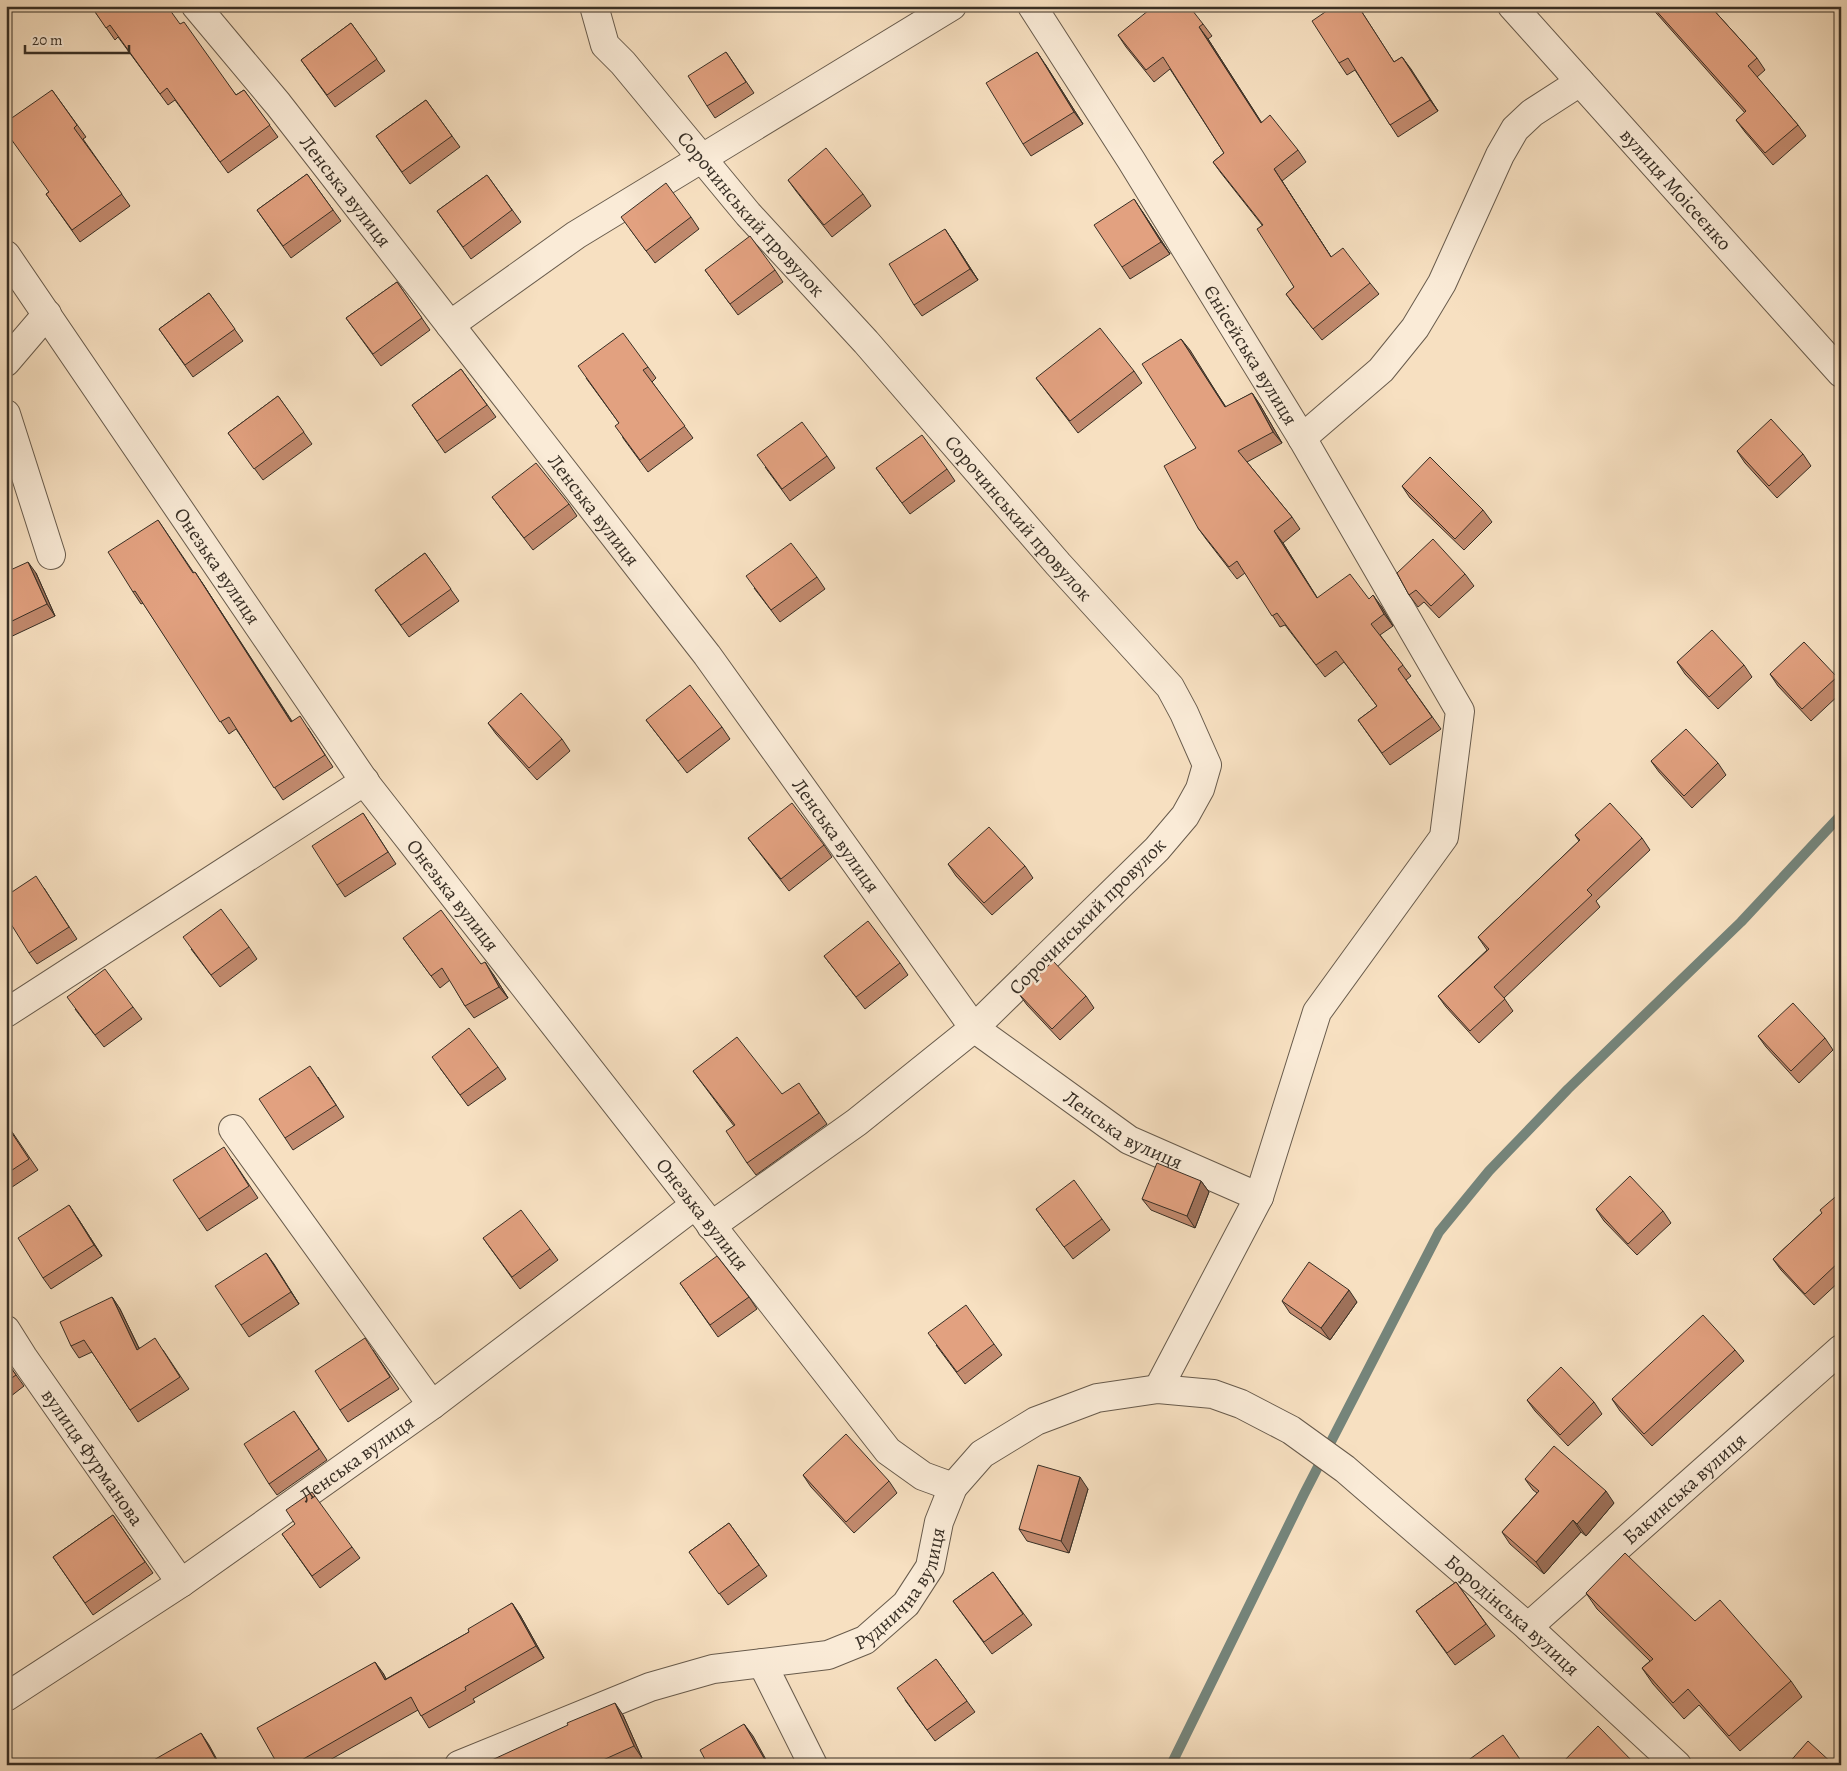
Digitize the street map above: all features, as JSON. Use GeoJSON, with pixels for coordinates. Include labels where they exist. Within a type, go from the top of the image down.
{"type":"FeatureCollection","features":[{"type":"Feature","properties":{"kind":"street","name":"Ленська вулиця"},"geometry":{"type":"LineString","coordinates":[[196,6],[278,104],[707,655],[974,1028],[1129,1140],[1259,1197]]}},
{"type":"Feature","properties":{"kind":"street","name":"Сорочинський провулок"},"geometry":{"type":"LineString","coordinates":[[594,6],[605,45],[623,63],[748,214],[866,342],[1058,564],[1170,687],[1184,713],[1207,765],[1200,789],[1185,816],[1157,849],[974,1028]]}},
{"type":"Feature","properties":{"kind":"street"},"geometry":{"type":"LineString","coordinates":[[450,325],[576,235],[952,6]]}},
{"type":"Feature","properties":{"kind":"street","name":"Єнісейська вулиця"},"geometry":{"type":"LineString","coordinates":[[1032,6],[1132,160],[1302,438],[1460,711],[1444,837],[1317,1012],[1259,1197]]}},
{"type":"Feature","properties":{"kind":"street","name":"вулиця Моісеєнко"},"geometry":{"type":"LineString","coordinates":[[1512,6],[1841,373]]}},
{"type":"Feature","properties":{"kind":"street"},"geometry":{"type":"LineString","coordinates":[[1302,438],[1381,370],[1415,328],[1442,283],[1500,155],[1515,129],[1532,114],[1580,82]]}},
{"type":"Feature","properties":{"kind":"street","name":"Онезька вулиця"},"geometry":{"type":"LineString","coordinates":[[6,255],[365,781],[888,1451],[923,1476],[953,1487]]}},
{"type":"Feature","properties":{"kind":"street"},"geometry":{"type":"LineString","coordinates":[[6,362],[47,314]]}},
{"type":"Feature","properties":{"kind":"street"},"geometry":{"type":"LineString","coordinates":[[6,414],[51,555]]}},
{"type":"Feature","properties":{"kind":"street"},"geometry":{"type":"LineString","coordinates":[[6,1013],[365,781]]}},
{"type":"Feature","properties":{"kind":"street"},"geometry":{"type":"LineString","coordinates":[[711,1226],[857,1122],[974,1028]]}},
{"type":"Feature","properties":{"kind":"street"},"geometry":{"type":"LineString","coordinates":[[233,1129],[432,1405]]}},
{"type":"Feature","properties":{"kind":"street"},"geometry":{"type":"LineString","coordinates":[[1158,1389],[1259,1197]]}},
{"type":"Feature","properties":{"kind":"street","name":"Ленська вулиця"},"geometry":{"type":"LineString","coordinates":[[6,1697],[181,1583],[432,1405],[695,1205]]}},
{"type":"Feature","properties":{"kind":"street","name":"вулиця Фурманова"},"geometry":{"type":"LineString","coordinates":[[6,1330],[181,1583]]}},
{"type":"Feature","properties":{"kind":"street","name":"Бакинська вулиця"},"geometry":{"type":"LineString","coordinates":[[1528,1627],[1841,1349]]}},
{"type":"Feature","properties":{"kind":"street","name":"Руднична вулиця"},"geometry":{"type":"LineString","coordinates":[[459,1765],[650,1686],[713,1669],[828,1655],[865,1640],[906,1604],[930,1567],[939,1522],[953,1487],[982,1454],[1036,1421],[1097,1398],[1158,1389],[1213,1394],[1241,1404],[1291,1430]]}},
{"type":"Feature","properties":{"kind":"street","name":"Бородінська вулиця"},"geometry":{"type":"LineString","coordinates":[[1291,1430],[1344,1469],[1528,1627],[1677,1765]]}},
{"type":"Feature","properties":{"kind":"street"},"geometry":{"type":"LineString","coordinates":[[762,1663],[813,1765]]}},
{"type":"Feature","properties":{"kind":"building"},"geometry":{"type":"Polygon","coordinates":[[[91,6],[167,6],[180,24],[184,22],[236,95],[244,90],[270,125],[220,162],[167,88],[160,94],[110,25],[106,28],[91,6]]]}},
{"type":"Feature","properties":{"kind":"building"},"geometry":{"type":"Polygon","coordinates":[[[1154,6],[1189,6],[1203,24],[1199,27],[1261,123],[1270,115],[1298,150],[1274,169],[1331,257],[1343,248],[1370,283],[1313,329],[1286,294],[1294,287],[1257,229],[1263,225],[1213,162],[1224,153],[1163,57],[1146,70],[1118,35],[1154,6]]]}},
{"type":"Feature","properties":{"kind":"building"},"geometry":{"type":"Polygon","coordinates":[[[1334,6],[1358,6],[1394,62],[1402,57],[1430,100],[1390,125],[1348,58],[1339,63],[1312,21],[1334,6]]]}},
{"type":"Feature","properties":{"kind":"building"},"geometry":{"type":"Polygon","coordinates":[[[1652,6],[1710,6],[1757,58],[1748,66],[1798,125],[1765,153],[1736,120],[1746,111],[1652,6]]]}},
{"type":"Feature","properties":{"kind":"building"},"geometry":{"type":"Polygon","coordinates":[[[351,23],[377,59],[327,95],[301,60],[351,23]]]}},
{"type":"Feature","properties":{"kind":"building"},"geometry":{"type":"Polygon","coordinates":[[[726,52],[746,82],[707,106],[688,76],[726,52]]]}},
{"type":"Feature","properties":{"kind":"building"},"geometry":{"type":"Polygon","coordinates":[[[1037,52],[1074,112],[1023,144],[986,83],[1037,52]]]}},
{"type":"Feature","properties":{"kind":"building"},"geometry":{"type":"Polygon","coordinates":[[[52,90],[77,125],[74,128],[122,194],[72,230],[46,194],[49,192],[6,132],[6,122],[52,90]]]}},
{"type":"Feature","properties":{"kind":"building"},"geometry":{"type":"Polygon","coordinates":[[[426,100],[452,136],[402,172],[376,136],[426,100]]]}},
{"type":"Feature","properties":{"kind":"building"},"geometry":{"type":"Polygon","coordinates":[[[826,148],[863,194],[824,225],[788,180],[826,148]]]}},
{"type":"Feature","properties":{"kind":"building"},"geometry":{"type":"Polygon","coordinates":[[[307,174],[333,210],[283,246],[257,210],[307,174]]]}},
{"type":"Feature","properties":{"kind":"building"},"geometry":{"type":"Polygon","coordinates":[[[487,175],[512,210],[463,247],[437,211],[487,175]]]}},
{"type":"Feature","properties":{"kind":"building"},"geometry":{"type":"Polygon","coordinates":[[[666,183],[691,217],[646,251],[621,217],[666,183]]]}},
{"type":"Feature","properties":{"kind":"building"},"geometry":{"type":"Polygon","coordinates":[[[1134,199],[1161,242],[1122,267],[1094,225],[1134,199]]]}},
{"type":"Feature","properties":{"kind":"building"},"geometry":{"type":"Polygon","coordinates":[[[945,229],[970,269],[914,305],[889,264],[945,229]]]}},
{"type":"Feature","properties":{"kind":"building"},"geometry":{"type":"Polygon","coordinates":[[[750,236],[775,270],[730,304],[705,270],[750,236]]]}},
{"type":"Feature","properties":{"kind":"building"},"geometry":{"type":"Polygon","coordinates":[[[397,282],[422,318],[373,354],[346,318],[397,282]]]}},
{"type":"Feature","properties":{"kind":"building"},"geometry":{"type":"Polygon","coordinates":[[[209,293],[235,329],[185,365],[159,329],[209,293]]]}},
{"type":"Feature","properties":{"kind":"building"},"geometry":{"type":"Polygon","coordinates":[[[1100,328],[1134,371],[1070,421],[1036,378],[1100,328]]]}},
{"type":"Feature","properties":{"kind":"building"},"geometry":{"type":"Polygon","coordinates":[[[623,333],[648,367],[643,370],[685,426],[640,460],[615,426],[619,423],[578,366],[623,333]]]}},
{"type":"Feature","properties":{"kind":"building"},"geometry":{"type":"Polygon","coordinates":[[[1181,339],[1225,407],[1252,393],[1273,432],[1238,451],[1292,517],[1274,531],[1317,598],[1350,574],[1369,599],[1373,595],[1384,614],[1371,624],[1403,665],[1398,669],[1432,717],[1382,753],[1358,720],[1377,706],[1336,651],[1316,665],[1277,613],[1272,616],[1237,561],[1229,567],[1198,528],[1164,466],[1196,448],[1142,364],[1181,339]]]}},
{"type":"Feature","properties":{"kind":"building"},"geometry":{"type":"Polygon","coordinates":[[[461,369],[487,405],[437,441],[412,405],[461,369]]]}},
{"type":"Feature","properties":{"kind":"building"},"geometry":{"type":"Polygon","coordinates":[[[278,396],[304,432],[254,469],[228,433],[278,396]]]}},
{"type":"Feature","properties":{"kind":"building"},"geometry":{"type":"Polygon","coordinates":[[[1771,419],[1803,454],[1769,486],[1737,451],[1771,419]]]}},
{"type":"Feature","properties":{"kind":"building"},"geometry":{"type":"Polygon","coordinates":[[[802,422],[827,456],[782,489],[757,455],[802,422]]]}},
{"type":"Feature","properties":{"kind":"building"},"geometry":{"type":"Polygon","coordinates":[[[922,435],[947,469],[902,503],[876,468],[922,435]]]}},
{"type":"Feature","properties":{"kind":"building"},"geometry":{"type":"Polygon","coordinates":[[[1430,457],[1483,510],[1455,539],[1402,486],[1430,457]]]}},
{"type":"Feature","properties":{"kind":"building"},"geometry":{"type":"Polygon","coordinates":[[[536,463],[569,504],[524,538],[492,497],[536,463]]]}},
{"type":"Feature","properties":{"kind":"building"},"geometry":{"type":"Polygon","coordinates":[[[158,520],[193,573],[195,572],[291,722],[300,716],[325,755],[274,788],[229,717],[220,722],[108,552],[158,520]]]}},
{"type":"Feature","properties":{"kind":"building"},"geometry":{"type":"Polygon","coordinates":[[[1433,539],[1465,574],[1431,606],[1416,590],[1409,595],[1397,573],[1433,539]]]}},
{"type":"Feature","properties":{"kind":"building"},"geometry":{"type":"Polygon","coordinates":[[[791,543],[817,577],[771,610],[746,576],[791,543]]]}},
{"type":"Feature","properties":{"kind":"building"},"geometry":{"type":"Polygon","coordinates":[[[425,553],[451,589],[401,625],[375,590],[425,553]]]}},
{"type":"Feature","properties":{"kind":"building"},"geometry":{"type":"Polygon","coordinates":[[[28,562],[47,604],[6,624],[6,572],[28,562]]]}},
{"type":"Feature","properties":{"kind":"building"},"geometry":{"type":"Polygon","coordinates":[[[1712,630],[1744,665],[1709,697],[1677,662],[1712,630]]]}},
{"type":"Feature","properties":{"kind":"building"},"geometry":{"type":"Polygon","coordinates":[[[1804,642],[1837,677],[1802,709],[1770,674],[1804,642]]]}},
{"type":"Feature","properties":{"kind":"building"},"geometry":{"type":"Polygon","coordinates":[[[690,685],[722,727],[678,761],[646,720],[690,685]]]}},
{"type":"Feature","properties":{"kind":"building"},"geometry":{"type":"Polygon","coordinates":[[[521,693],[562,739],[529,768],[488,723],[521,693]]]}},
{"type":"Feature","properties":{"kind":"building"},"geometry":{"type":"Polygon","coordinates":[[[1686,729],[1718,763],[1684,796],[1651,761],[1686,729]]]}},
{"type":"Feature","properties":{"kind":"building"},"geometry":{"type":"Polygon","coordinates":[[[792,803],[824,845],[781,879],[748,838],[792,803]]]}},
{"type":"Feature","properties":{"kind":"building"},"geometry":{"type":"Polygon","coordinates":[[[1610,803],[1642,838],[1587,890],[1592,895],[1494,987],[1505,999],[1470,1031],[1438,996],[1489,949],[1478,937],[1580,840],[1575,835],[1610,803]]]}},
{"type":"Feature","properties":{"kind":"building"},"geometry":{"type":"Polygon","coordinates":[[[363,813],[388,852],[337,885],[312,846],[363,813]]]}},
{"type":"Feature","properties":{"kind":"building"},"geometry":{"type":"Polygon","coordinates":[[[989,827],[1025,866],[984,903],[948,864],[989,827]]]}},
{"type":"Feature","properties":{"kind":"building"},"geometry":{"type":"Polygon","coordinates":[[[36,876],[69,927],[29,953],[6,916],[6,896],[36,876]]]}},
{"type":"Feature","properties":{"kind":"building"},"geometry":{"type":"Polygon","coordinates":[[[221,909],[249,947],[211,975],[183,937],[221,909]]]}},
{"type":"Feature","properties":{"kind":"building"},"geometry":{"type":"Polygon","coordinates":[[[441,910],[481,964],[485,962],[499,987],[465,1006],[442,968],[431,976],[403,938],[441,910]]]}},
{"type":"Feature","properties":{"kind":"building"},"geometry":{"type":"Polygon","coordinates":[[[868,921],[900,963],[856,997],[824,956],[868,921]]]}},
{"type":"Feature","properties":{"kind":"building"},"geometry":{"type":"Polygon","coordinates":[[[1053,961],[1086,996],[1052,1029],[1019,994],[1053,961]]]}},
{"type":"Feature","properties":{"kind":"building"},"geometry":{"type":"Polygon","coordinates":[[[105,969],[133,1007],[95,1035],[67,997],[105,969]]]}},
{"type":"Feature","properties":{"kind":"building"},"geometry":{"type":"Polygon","coordinates":[[[1793,1003],[1825,1038],[1791,1071],[1758,1036],[1793,1003]]]}},
{"type":"Feature","properties":{"kind":"building"},"geometry":{"type":"Polygon","coordinates":[[[469,1028],[498,1067],[460,1095],[432,1057],[469,1028]]]}},
{"type":"Feature","properties":{"kind":"building"},"geometry":{"type":"Polygon","coordinates":[[[737,1037],[782,1094],[799,1083],[819,1113],[747,1163],[726,1131],[735,1125],[693,1071],[737,1037]]]}},
{"type":"Feature","properties":{"kind":"building"},"geometry":{"type":"Polygon","coordinates":[[[310,1066],[336,1105],[285,1138],[259,1099],[310,1066]]]}},
{"type":"Feature","properties":{"kind":"building"},"geometry":{"type":"Polygon","coordinates":[[[6,1124],[29,1159],[6,1174],[6,1124]]]}},
{"type":"Feature","properties":{"kind":"building"},"geometry":{"type":"Polygon","coordinates":[[[224,1147],[249,1186],[199,1219],[173,1180],[224,1147]]]}},
{"type":"Feature","properties":{"kind":"building"},"geometry":{"type":"Polygon","coordinates":[[[1157,1163],[1201,1181],[1187,1216],[1142,1199],[1157,1163]]]}},
{"type":"Feature","properties":{"kind":"building"},"geometry":{"type":"Polygon","coordinates":[[[1630,1176],[1663,1211],[1628,1244],[1596,1209],[1630,1176]]]}},
{"type":"Feature","properties":{"kind":"building"},"geometry":{"type":"Polygon","coordinates":[[[1074,1180],[1102,1219],[1064,1247],[1036,1209],[1074,1180]]]}},
{"type":"Feature","properties":{"kind":"building"},"geometry":{"type":"Polygon","coordinates":[[[1841,1192],[1841,1257],[1838,1260],[1840,1261],[1805,1294],[1773,1259],[1822,1213],[1820,1210],[1841,1192]]]}},
{"type":"Feature","properties":{"kind":"building"},"geometry":{"type":"Polygon","coordinates":[[[69,1205],[94,1245],[43,1278],[18,1238],[69,1205]]]}},
{"type":"Feature","properties":{"kind":"building"},"geometry":{"type":"Polygon","coordinates":[[[521,1210],[550,1249],[512,1277],[483,1238],[521,1210]]]}},
{"type":"Feature","properties":{"kind":"building"},"geometry":{"type":"Polygon","coordinates":[[[266,1253],[291,1292],[241,1325],[215,1286],[266,1253]]]}},
{"type":"Feature","properties":{"kind":"building"},"geometry":{"type":"Polygon","coordinates":[[[717,1256],[749,1297],[710,1325],[680,1283],[717,1256]]]}},
{"type":"Feature","properties":{"kind":"building"},"geometry":{"type":"Polygon","coordinates":[[[1309,1262],[1349,1290],[1321,1328],[1282,1301],[1309,1262]]]}},
{"type":"Feature","properties":{"kind":"building"},"geometry":{"type":"Polygon","coordinates":[[[112,1297],[137,1350],[155,1338],[180,1377],[130,1410],[84,1340],[71,1346],[60,1322],[112,1297]]]}},
{"type":"Feature","properties":{"kind":"building"},"geometry":{"type":"Polygon","coordinates":[[[966,1305],[994,1344],[957,1372],[928,1333],[966,1305]]]}},
{"type":"Feature","properties":{"kind":"building"},"geometry":{"type":"Polygon","coordinates":[[[1703,1315],[1735,1350],[1644,1434],[1612,1399],[1703,1315]]]}},
{"type":"Feature","properties":{"kind":"building"},"geometry":{"type":"Polygon","coordinates":[[[365,1338],[390,1377],[340,1410],[315,1371],[365,1338]]]}},
{"type":"Feature","properties":{"kind":"building"},"geometry":{"type":"Polygon","coordinates":[[[6,1361],[16,1375],[6,1382],[6,1361]]]}},
{"type":"Feature","properties":{"kind":"building"},"geometry":{"type":"Polygon","coordinates":[[[1561,1367],[1594,1402],[1560,1435],[1527,1400],[1561,1367]]]}},
{"type":"Feature","properties":{"kind":"building"},"geometry":{"type":"Polygon","coordinates":[[[294,1411],[319,1449],[269,1484],[244,1444],[294,1411]]]}},
{"type":"Feature","properties":{"kind":"building"},"geometry":{"type":"Polygon","coordinates":[[[846,1434],[889,1481],[846,1522],[803,1475],[846,1434]]]}},
{"type":"Feature","properties":{"kind":"building"},"geometry":{"type":"Polygon","coordinates":[[[1554,1446],[1606,1491],[1577,1524],[1573,1520],[1536,1562],[1502,1532],[1539,1491],[1525,1479],[1554,1446]]]}},
{"type":"Feature","properties":{"kind":"building"},"geometry":{"type":"Polygon","coordinates":[[[1038,1465],[1080,1477],[1061,1541],[1019,1529],[1038,1465]]]}},
{"type":"Feature","properties":{"kind":"building"},"geometry":{"type":"Polygon","coordinates":[[[312,1492],[352,1547],[312,1576],[282,1534],[295,1524],[286,1510],[312,1492]]]}},
{"type":"Feature","properties":{"kind":"building"},"geometry":{"type":"Polygon","coordinates":[[[113,1515],[145,1562],[85,1603],[53,1557],[113,1515]]]}},
{"type":"Feature","properties":{"kind":"building"},"geometry":{"type":"Polygon","coordinates":[[[729,1523],[759,1565],[719,1594],[689,1552],[729,1523]]]}},
{"type":"Feature","properties":{"kind":"building"},"geometry":{"type":"Polygon","coordinates":[[[1625,1553],[1695,1621],[1720,1600],[1791,1681],[1729,1736],[1688,1689],[1673,1703],[1642,1668],[1653,1659],[1586,1593],[1625,1553]]]}},
{"type":"Feature","properties":{"kind":"building"},"geometry":{"type":"Polygon","coordinates":[[[993,1572],[1023,1614],[984,1642],[953,1601],[993,1572]]]}},
{"type":"Feature","properties":{"kind":"building"},"geometry":{"type":"Polygon","coordinates":[[[1456,1582],[1486,1624],[1447,1653],[1416,1611],[1456,1582]]]}},
{"type":"Feature","properties":{"kind":"building"},"geometry":{"type":"Polygon","coordinates":[[[512,1603],[536,1646],[465,1687],[466,1690],[421,1716],[411,1697],[293,1765],[278,1765],[257,1728],[375,1662],[385,1680],[469,1632],[468,1629],[512,1603]]]}},
{"type":"Feature","properties":{"kind":"building"},"geometry":{"type":"Polygon","coordinates":[[[936,1659],[967,1701],[927,1730],[897,1688],[936,1659]]]}},
{"type":"Feature","properties":{"kind":"building"},"geometry":{"type":"Polygon","coordinates":[[[615,1703],[634,1746],[592,1765],[481,1765],[568,1725],[567,1723],[615,1703]]]}},
{"type":"Feature","properties":{"kind":"building"},"geometry":{"type":"Polygon","coordinates":[[[744,1724],[768,1765],[708,1765],[700,1750],[744,1724]]]}},
{"type":"Feature","properties":{"kind":"building"},"geometry":{"type":"Polygon","coordinates":[[[1598,1726],[1636,1765],[1560,1765],[1598,1726]]]}},
{"type":"Feature","properties":{"kind":"building"},"geometry":{"type":"Polygon","coordinates":[[[201,1733],[219,1765],[145,1765],[201,1733]]]}},
{"type":"Feature","properties":{"kind":"building"},"geometry":{"type":"Polygon","coordinates":[[[1503,1735],[1524,1765],[1463,1765],[1463,1764],[1503,1735]]]}},
{"type":"Feature","properties":{"kind":"building"},"geometry":{"type":"Polygon","coordinates":[[[1808,1741],[1834,1765],[1787,1765],[1808,1741]]]}},
{"type":"Feature","properties":{"kind":"waterway"},"geometry":{"type":"LineString","coordinates":[[1171,1765],[1304,1494],[1439,1232],[1489,1171],[1568,1089],[1741,922],[1841,815]]}}]}
